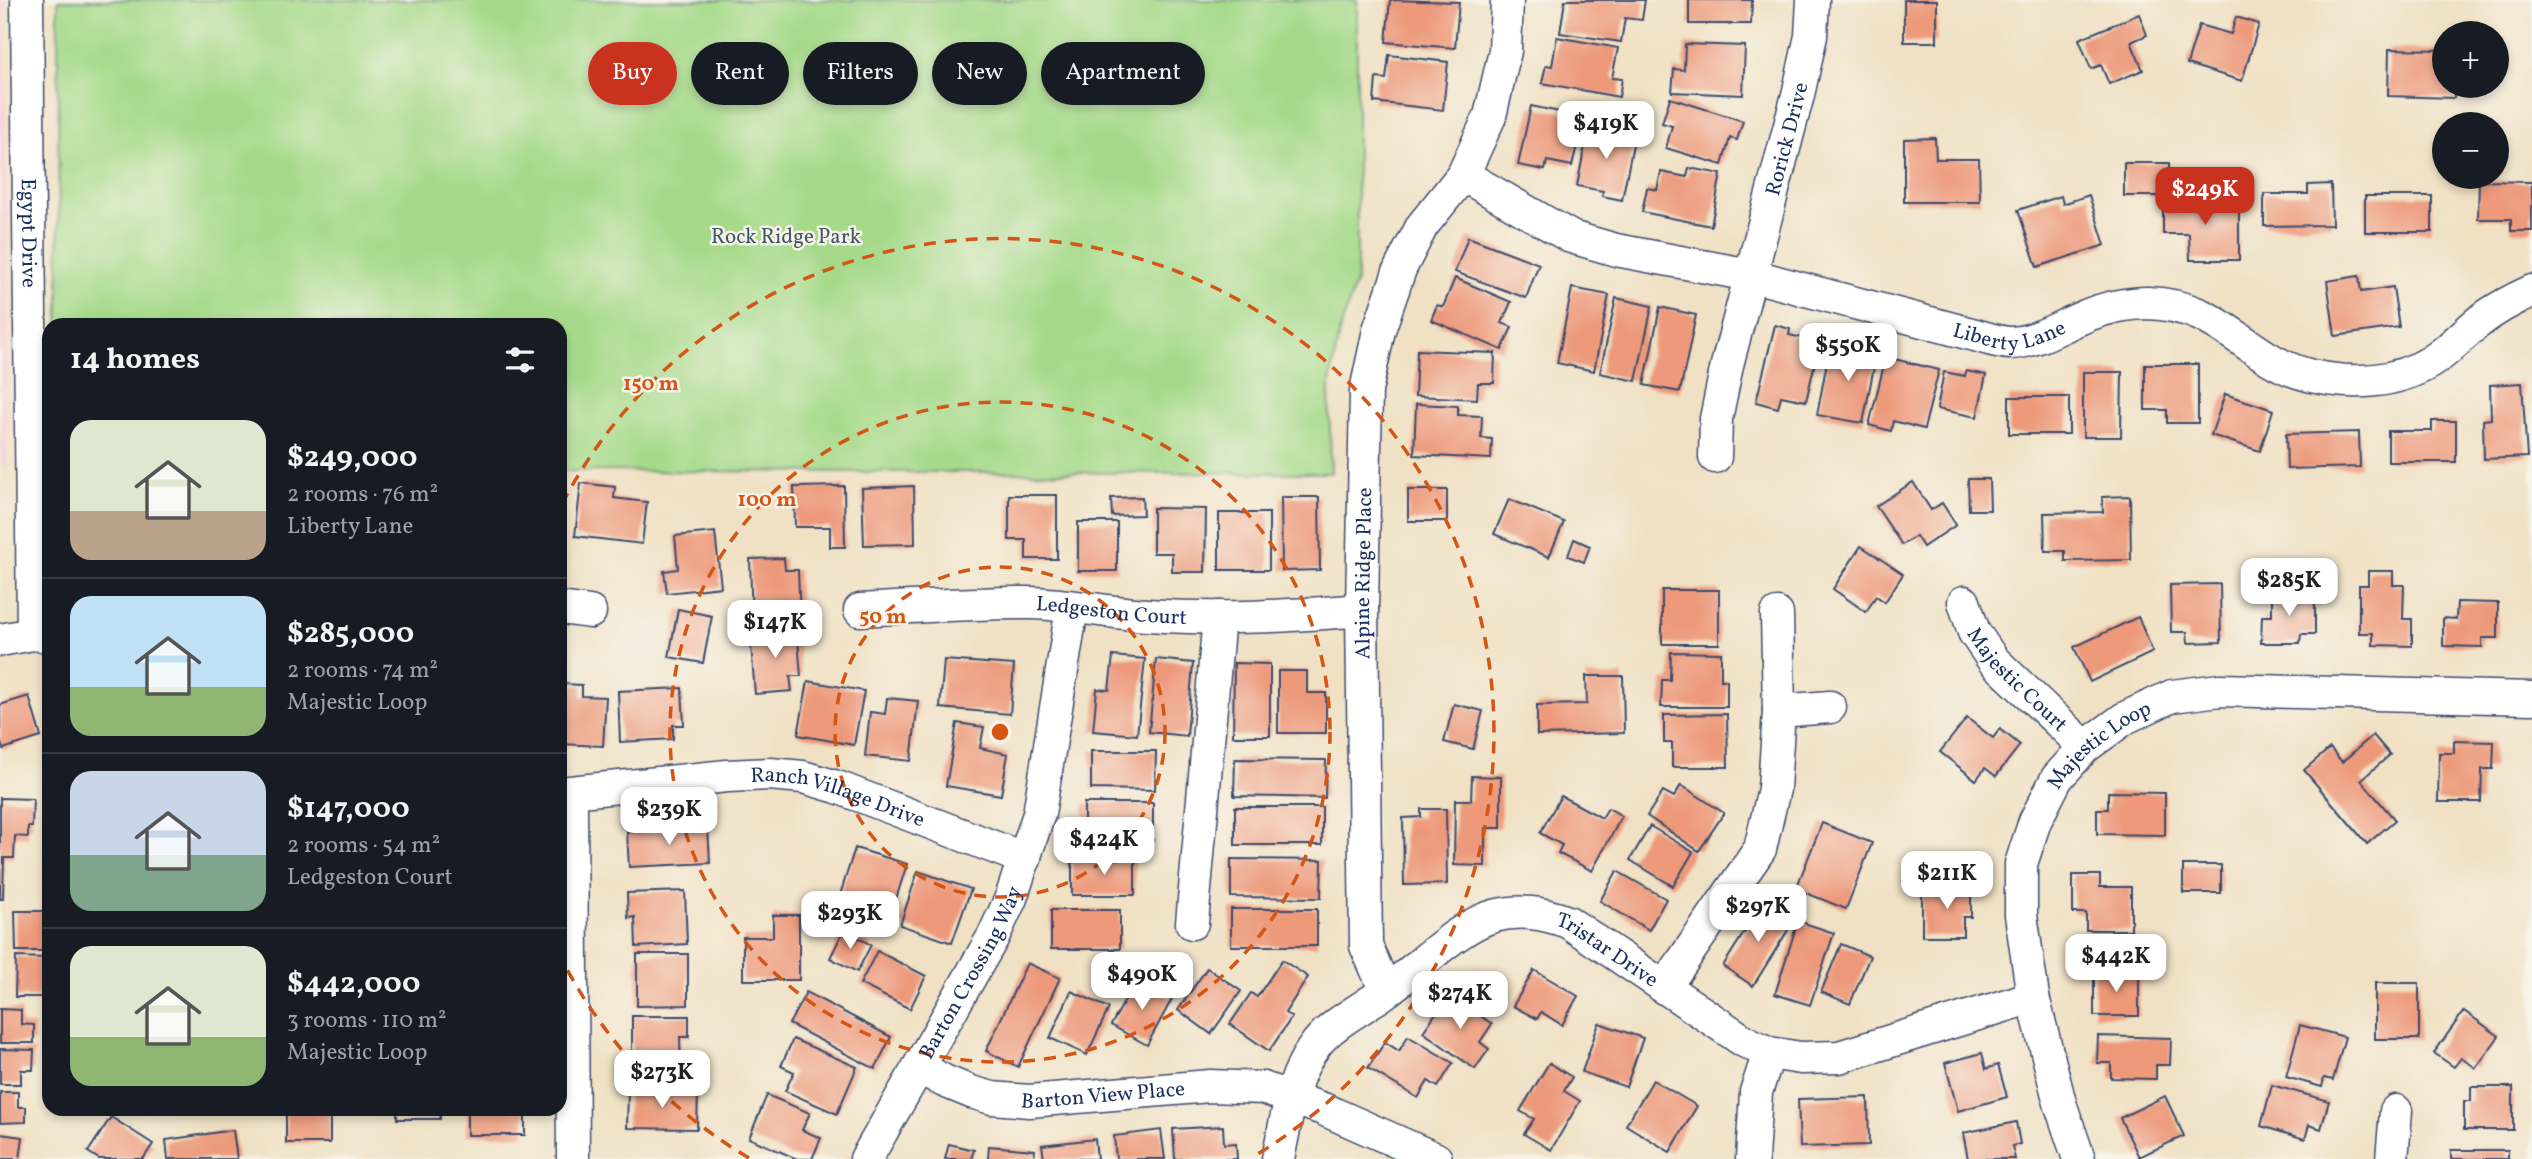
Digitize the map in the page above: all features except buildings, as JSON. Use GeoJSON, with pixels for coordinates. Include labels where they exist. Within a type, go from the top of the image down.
{"type":"FeatureCollection","features":[{"type":"Feature","properties":{"kind":"street","name":"Egypt Drive"},"geometry":{"type":"LineString","coordinates":[[27,0],[15,295],[41,635]]}},
{"type":"Feature","properties":{"kind":"street","name":"Alpine Ridge Place"},"geometry":{"type":"LineString","coordinates":[[1386,991],[1366,946],[1362,610],[1366,391],[1379,330],[1400,269],[1422,226],[1463,176],[1490,116],[1505,51],[1507,0]]}},
{"type":"Feature","properties":{"kind":"street","name":"Rorick Drive"},"geometry":{"type":"LineString","coordinates":[[1715,457],[1716,419],[1798,95],[1811,36],[1813,0]]}},
{"type":"Feature","properties":{"kind":"street","name":"Liberty Lane"},"geometry":{"type":"LineString","coordinates":[[1463,176],[1571,237],[1616,250],[1751,275],[1975,335],[2011,343],[2049,333],[2082,317],[2112,308],[2145,303],[2174,305],[2208,316],[2272,360],[2307,375],[2341,380],[2384,379],[2418,369],[2452,348],[2481,320],[2532,291]]}},
{"type":"Feature","properties":{"kind":"street","name":"Majestic Court"},"geometry":{"type":"LineString","coordinates":[[1964,602],[1974,632],[1993,660],[2085,747]]}},
{"type":"Feature","properties":{"kind":"street","name":"Ledgeston Court"},"geometry":{"type":"LineString","coordinates":[[860,610],[1034,603],[1149,615],[1219,617],[1290,616],[1362,610]]}},
{"type":"Feature","properties":{"kind":"street","name":"Barton Crossing Way"},"geometry":{"type":"LineString","coordinates":[[866,1159],[993,937],[1011,898],[1039,814],[1072,608]]}},
{"type":"Feature","properties":{"kind":"street"},"geometry":{"type":"LineString","coordinates":[[1664,988],[1760,849],[1774,789],[1779,711],[1777,614]]}},
{"type":"Feature","properties":{"kind":"street"},"geometry":{"type":"LineString","coordinates":[[1192,923],[1219,617]]}},
{"type":"Feature","properties":{"kind":"street"},"geometry":{"type":"LineString","coordinates":[[0,640],[41,635]]}},
{"type":"Feature","properties":{"kind":"street","name":"Majestic Loop"},"geometry":{"type":"LineString","coordinates":[[2078,1159],[2060,1103],[2033,997],[2021,915],[2021,864],[2035,821],[2057,778],[2085,747],[2125,718],[2172,696],[2220,690],[2532,698]]}},
{"type":"Feature","properties":{"kind":"street"},"geometry":{"type":"LineString","coordinates":[[1779,711],[1830,707]]}},
{"type":"Feature","properties":{"kind":"street","name":"Ranch Village Drive"},"geometry":{"type":"LineString","coordinates":[[567,794],[727,776],[770,774],[803,777],[837,786],[1025,859]]}},
{"type":"Feature","properties":{"kind":"street","name":"Tristar Drive"},"geometry":{"type":"LineString","coordinates":[[1278,1159],[1303,1067],[1317,1043],[1337,1025],[1471,926],[1494,916],[1518,912],[1542,913],[1568,922],[1744,1041],[1769,1053],[1801,1058],[1839,1057],[2033,997]]}},
{"type":"Feature","properties":{"kind":"street"},"geometry":{"type":"LineString","coordinates":[[1752,1159],[1756,1092],[1769,1053]]}},
{"type":"Feature","properties":{"kind":"street"},"geometry":{"type":"LineString","coordinates":[[567,1064],[573,1159]]}},
{"type":"Feature","properties":{"kind":"street","name":"Barton View Place"},"geometry":{"type":"LineString","coordinates":[[919,1067],[971,1092],[992,1098],[1029,1101],[1210,1086],[1263,1088],[1293,1097],[1436,1159]]}},
{"type":"Feature","properties":{"kind":"street"},"geometry":{"type":"LineString","coordinates":[[2392,1159],[2396,1111]]}},
{"type":"Feature","properties":{"kind":"shaded area"},"geometry":{"type":"Polygon","coordinates":[[[0,0],[5,0],[8,466],[0,466],[0,0]]]}},
{"type":"Feature","properties":{"kind":"green space","name":"Rock Ridge Park"},"geometry":{"type":"Polygon","coordinates":[[[58,0],[1357,0],[1357,279],[1339,333],[1329,389],[1331,473],[567,471],[567,318],[59,318],[58,0]]]}}]}
